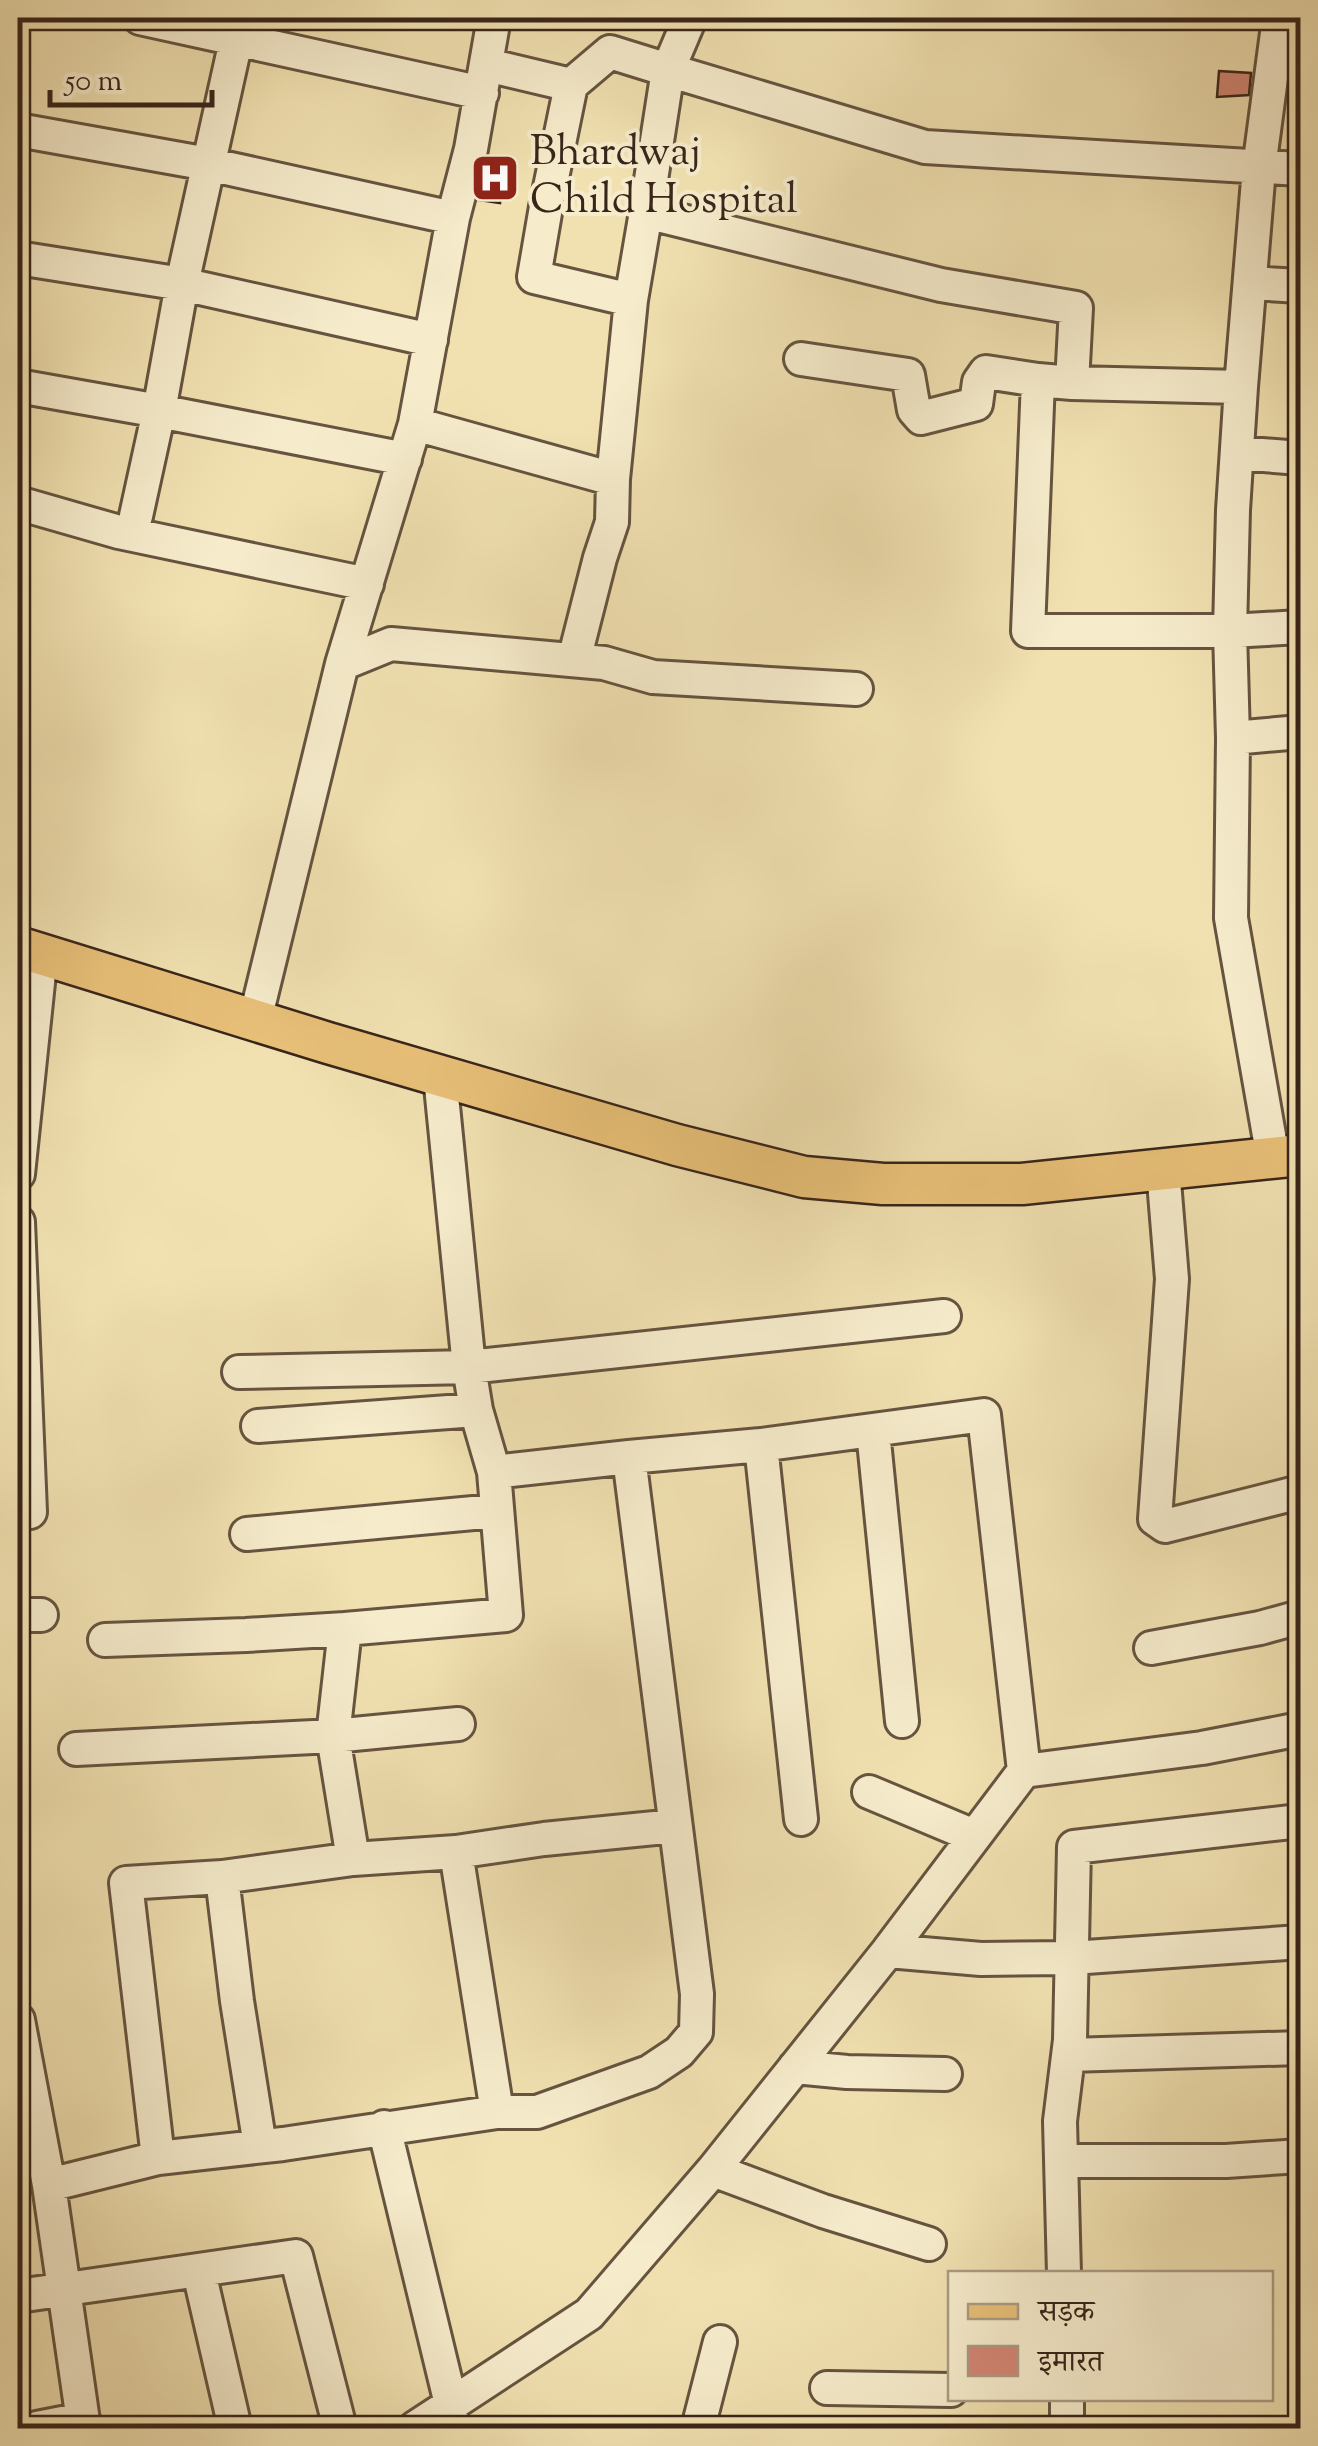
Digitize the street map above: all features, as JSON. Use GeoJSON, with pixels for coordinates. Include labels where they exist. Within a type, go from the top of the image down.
{"type":"FeatureCollection","features":[{"type":"Feature","properties":{"kind":"main road"},"geometry":{"type":"LineString","coordinates":[[29,951],[677,1146],[804,1177],[883,1184],[1022,1184],[1287,1156]]}},
{"type":"Feature","properties":{"kind":"street"},"geometry":{"type":"LineString","coordinates":[[140,18],[239,28],[484,80],[571,85]]}},
{"type":"Feature","properties":{"kind":"street"},"geometry":{"type":"LineString","coordinates":[[255,1020],[342,664],[415,424],[453,218],[472,149],[494,18]]}},
{"type":"Feature","properties":{"kind":"street"},"geometry":{"type":"LineString","coordinates":[[574,660],[612,522],[631,300],[668,70],[690,18]]}},
{"type":"Feature","properties":{"kind":"street"},"geometry":{"type":"LineString","coordinates":[[1278,18],[1259,168],[1233,510],[1231,918],[1287,1156]]}},
{"type":"Feature","properties":{"kind":"street"},"geometry":{"type":"LineString","coordinates":[[136,516],[239,28]]}},
{"type":"Feature","properties":{"kind":"street"},"geometry":{"type":"LineString","coordinates":[[631,300],[534,277],[571,85],[610,52],[924,147],[1300,170]]}},
{"type":"Feature","properties":{"kind":"street"},"geometry":{"type":"LineString","coordinates":[[18,130],[208,164],[453,218]]}},
{"type":"Feature","properties":{"kind":"street"},"geometry":{"type":"LineString","coordinates":[[646,212],[941,285],[1076,308],[1072,384]]}},
{"type":"Feature","properties":{"kind":"street"},"geometry":{"type":"LineString","coordinates":[[18,258],[182,284],[431,340]]}},
{"type":"Feature","properties":{"kind":"street"},"geometry":{"type":"LineString","coordinates":[[1250,283],[1300,286]]}},
{"type":"Feature","properties":{"kind":"street"},"geometry":{"type":"LineString","coordinates":[[801,360],[908,375],[914,410],[921,418],[976,404],[979,382],[986,372],[1072,384],[1241,387]]}},
{"type":"Feature","properties":{"kind":"street"},"geometry":{"type":"LineString","coordinates":[[1038,380],[1028,630],[1300,627]]}},
{"type":"Feature","properties":{"kind":"street"},"geometry":{"type":"LineString","coordinates":[[18,386],[405,459]]}},
{"type":"Feature","properties":{"kind":"street"},"geometry":{"type":"LineString","coordinates":[[415,424],[613,480]]}},
{"type":"Feature","properties":{"kind":"street"},"geometry":{"type":"LineString","coordinates":[[1238,453],[1300,458]]}},
{"type":"Feature","properties":{"kind":"street"},"geometry":{"type":"LineString","coordinates":[[18,503],[120,532],[368,584]]}},
{"type":"Feature","properties":{"kind":"street"},"geometry":{"type":"LineString","coordinates":[[342,664],[391,644],[604,663],[653,677],[856,690]]}},
{"type":"Feature","properties":{"kind":"street"},"geometry":{"type":"LineString","coordinates":[[1233,738],[1300,732]]}},
{"type":"Feature","properties":{"kind":"street"},"geometry":{"type":"LineString","coordinates":[[18,1174],[29,951]]}},
{"type":"Feature","properties":{"kind":"street"},"geometry":{"type":"LineString","coordinates":[[105,1640],[246,1635],[506,1616],[494,1472],[476,1410],[469,1367],[440,1076]]}},
{"type":"Feature","properties":{"kind":"street"},"geometry":{"type":"LineString","coordinates":[[1163,1170],[1172,1279],[1155,1520],[1165,1526],[1300,1492]]}},
{"type":"Feature","properties":{"kind":"street"},"geometry":{"type":"LineString","coordinates":[[18,1222],[30,1512],[18,1511]]}},
{"type":"Feature","properties":{"kind":"street"},"geometry":{"type":"LineString","coordinates":[[239,1372],[469,1367],[944,1316]]}},
{"type":"Feature","properties":{"kind":"street"},"geometry":{"type":"LineString","coordinates":[[258,1426],[476,1410]]}},
{"type":"Feature","properties":{"kind":"street"},"geometry":{"type":"LineString","coordinates":[[415,2428],[451,2416],[589,2314],[713,2170],[888,1951],[1024,1771],[984,1415],[761,1445],[494,1472]]}},
{"type":"Feature","properties":{"kind":"street"},"geometry":{"type":"LineString","coordinates":[[873,1431],[902,1722]]}},
{"type":"Feature","properties":{"kind":"street"},"geometry":{"type":"LineString","coordinates":[[761,1445],[801,1819]]}},
{"type":"Feature","properties":{"kind":"street"},"geometry":{"type":"LineString","coordinates":[[49,2185],[158,2158],[497,2112],[536,2112],[648,2072],[678,2052],[696,2032],[697,1994],[630,1457]]}},
{"type":"Feature","properties":{"kind":"street"},"geometry":{"type":"LineString","coordinates":[[247,1534],[495,1511]]}},
{"type":"Feature","properties":{"kind":"street"},"geometry":{"type":"LineString","coordinates":[[1151,1648],[1300,1617]]}},
{"type":"Feature","properties":{"kind":"street"},"geometry":{"type":"LineString","coordinates":[[346,1628],[333,1736],[353,1859]]}},
{"type":"Feature","properties":{"kind":"street"},"geometry":{"type":"LineString","coordinates":[[76,1749],[333,1736],[458,1724]]}},
{"type":"Feature","properties":{"kind":"street"},"geometry":{"type":"LineString","coordinates":[[1024,1771],[1202,1748],[1300,1729]]}},
{"type":"Feature","properties":{"kind":"street"},"geometry":{"type":"LineString","coordinates":[[869,1792],[974,1836]]}},
{"type":"Feature","properties":{"kind":"street"},"geometry":{"type":"LineString","coordinates":[[1064,2271],[1060,2121],[1068,2055],[1074,1846],[1300,1821]]}},
{"type":"Feature","properties":{"kind":"street"},"geometry":{"type":"LineString","coordinates":[[158,2158],[126,1883],[222,1877],[353,1859],[456,1852],[675,1826]]}},
{"type":"Feature","properties":{"kind":"street"},"geometry":{"type":"LineString","coordinates":[[456,1852],[497,2112]]}},
{"type":"Feature","properties":{"kind":"street"},"geometry":{"type":"LineString","coordinates":[[222,1877],[260,2146]]}},
{"type":"Feature","properties":{"kind":"street"},"geometry":{"type":"LineString","coordinates":[[888,1951],[981,1960],[1072,1958],[1300,1942]]}},
{"type":"Feature","properties":{"kind":"street"},"geometry":{"type":"LineString","coordinates":[[18,2020],[49,2185],[84,2424],[37,2428]]}},
{"type":"Feature","properties":{"kind":"street"},"geometry":{"type":"LineString","coordinates":[[1068,2055],[1300,2048]]}},
{"type":"Feature","properties":{"kind":"street"},"geometry":{"type":"LineString","coordinates":[[795,2067],[945,2074]]}},
{"type":"Feature","properties":{"kind":"street"},"geometry":{"type":"LineString","coordinates":[[384,2128],[451,2416]]}},
{"type":"Feature","properties":{"kind":"street"},"geometry":{"type":"LineString","coordinates":[[1062,2161],[1226,2161],[1300,2156]]}},
{"type":"Feature","properties":{"kind":"street"},"geometry":{"type":"LineString","coordinates":[[713,2170],[929,2244]]}},
{"type":"Feature","properties":{"kind":"street"},"geometry":{"type":"LineString","coordinates":[[18,2296],[296,2256],[340,2428]]}},
{"type":"Feature","properties":{"kind":"street"},"geometry":{"type":"LineString","coordinates":[[199,2272],[235,2428]]}},
{"type":"Feature","properties":{"kind":"street"},"geometry":{"type":"LineString","coordinates":[[698,2428],[720,2342]]}},
{"type":"Feature","properties":{"kind":"street"},"geometry":{"type":"LineString","coordinates":[[828,2388],[948,2390]]}},
{"type":"Feature","properties":{"kind":"street"},"geometry":{"type":"LineString","coordinates":[[1067,2401],[1067,2428]]}},
{"type":"Feature","properties":{"kind":"building"},"geometry":{"type":"Polygon","coordinates":[[[1219,71],[1251,73],[1249,95],[1217,97],[1219,71]]]}},
{"type":"Feature","properties":{"kind":"building"},"geometry":{"type":"Polygon","coordinates":[[[489,160],[506,162],[500,203],[479,200],[489,160]]]}},
{"type":"Feature","properties":{"kind":"place","name":"Bhardwaj Child Hospital"},"geometry":{"type":"Point","coordinates":[495,178]}}]}
